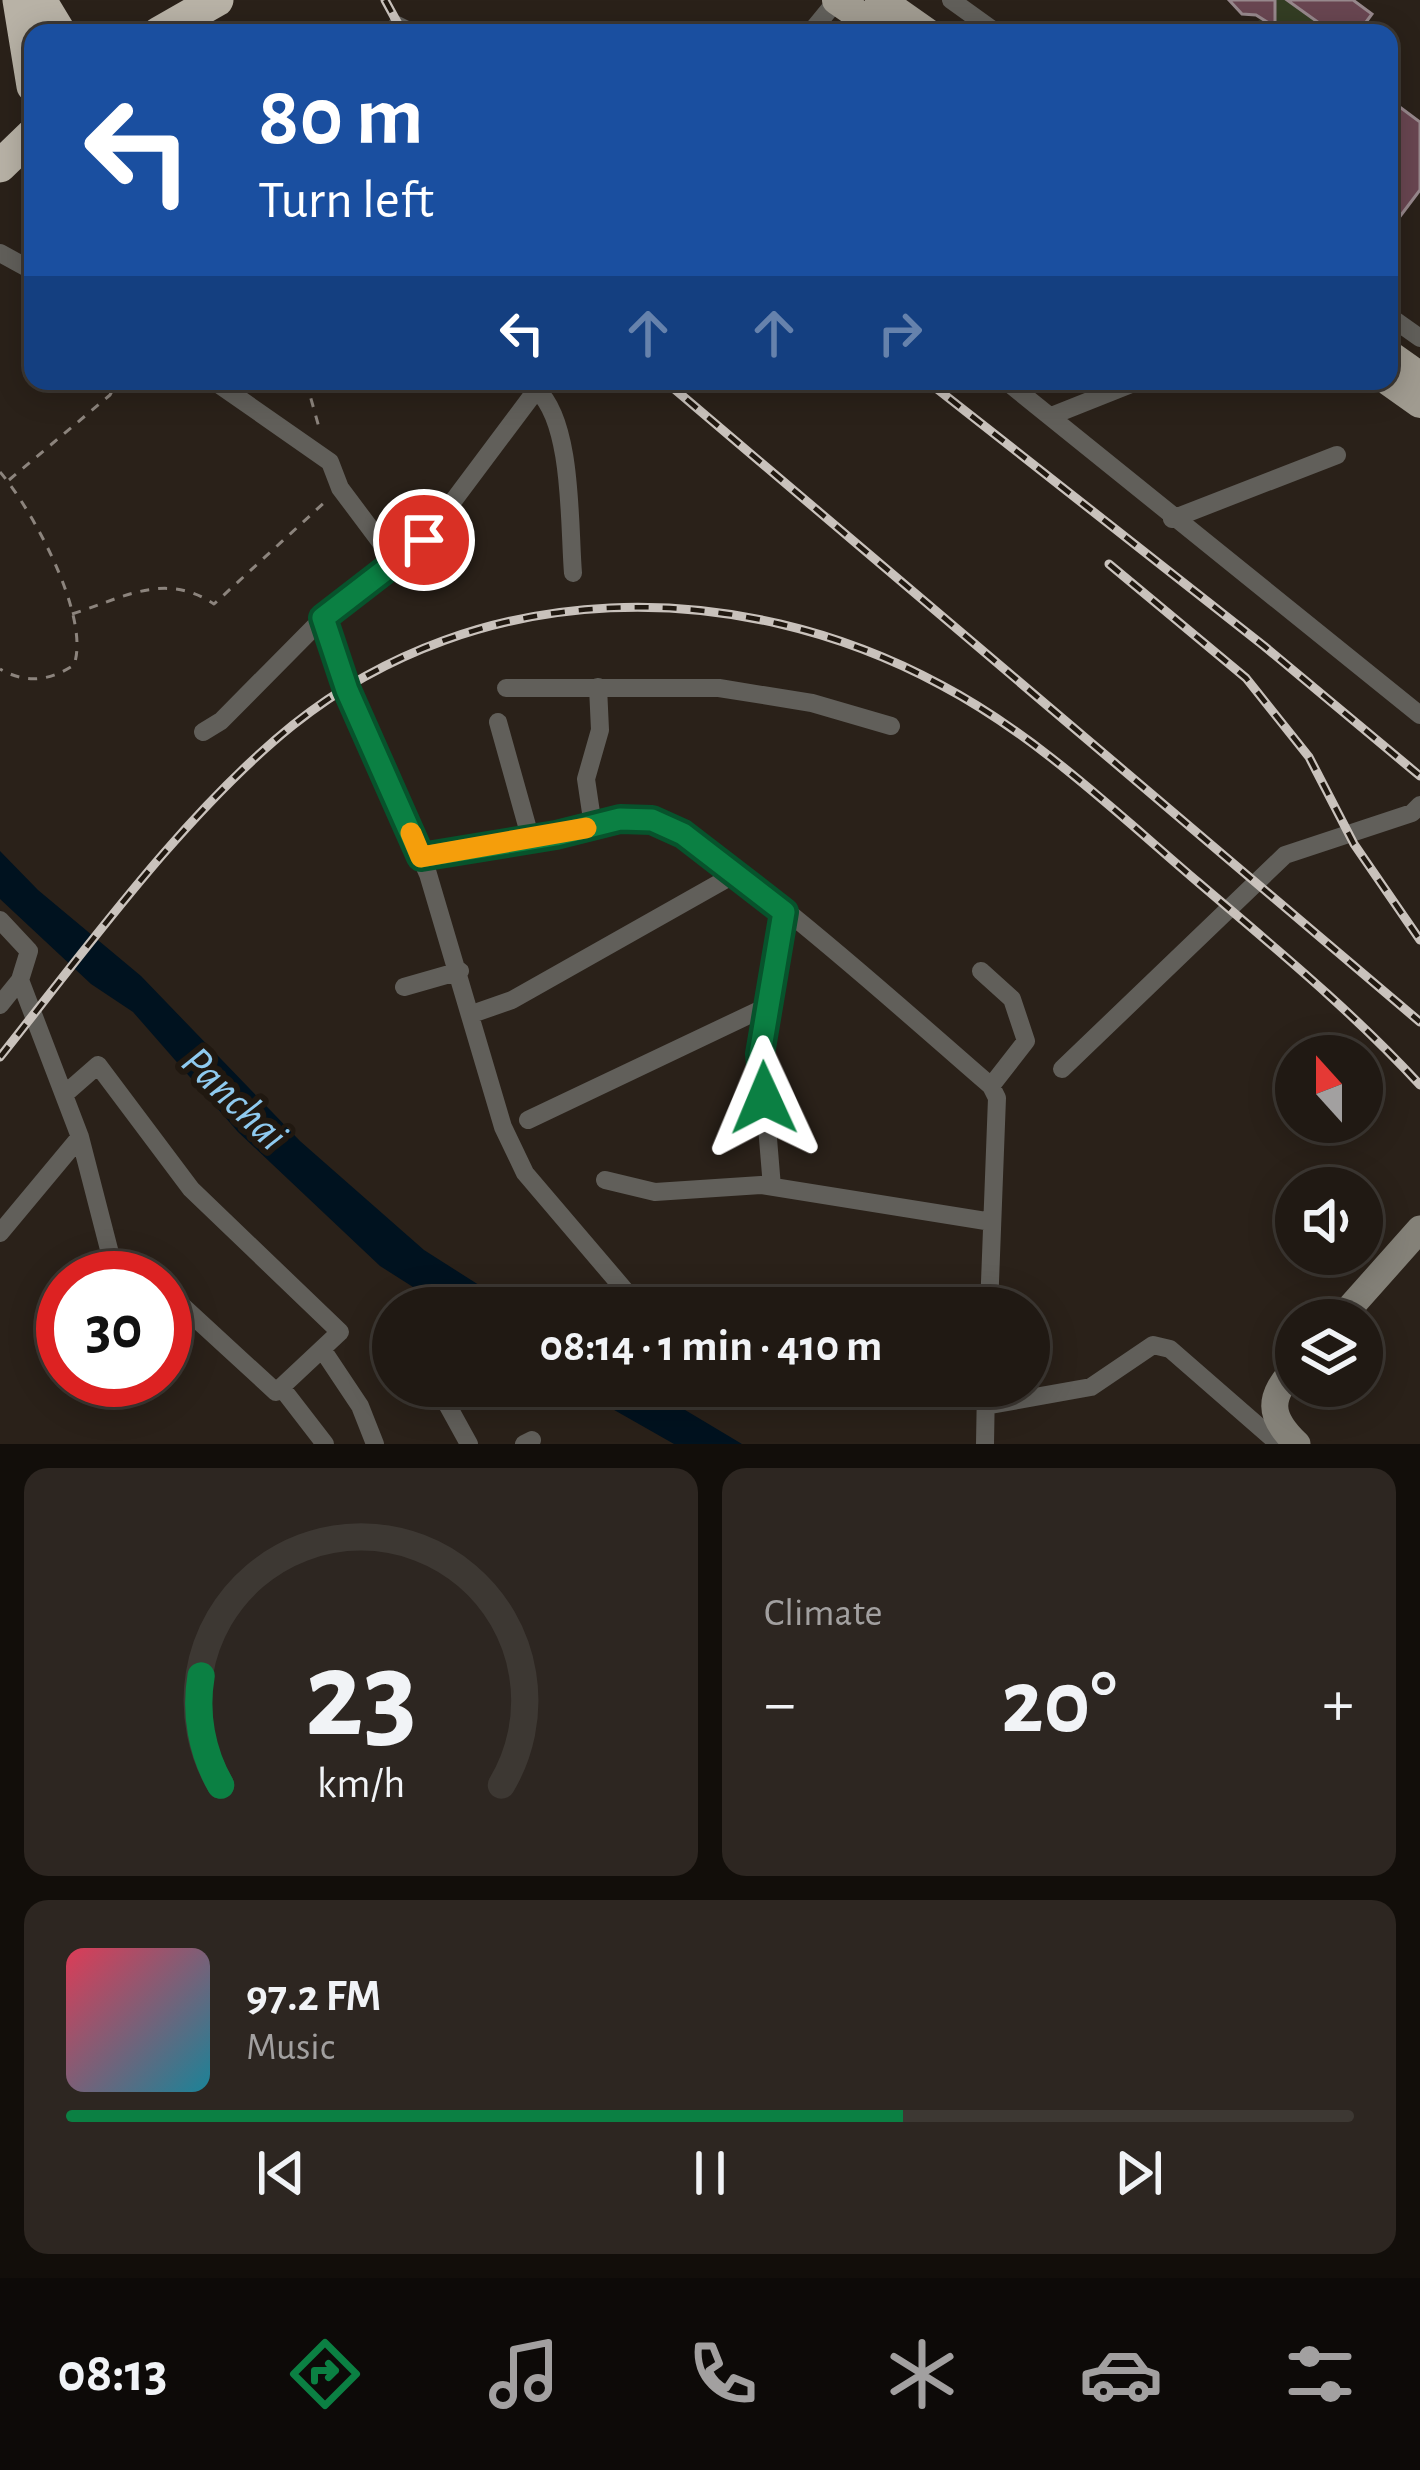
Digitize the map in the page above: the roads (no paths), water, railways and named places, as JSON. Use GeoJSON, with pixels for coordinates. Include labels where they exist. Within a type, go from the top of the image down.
{"type":"FeatureCollection","features":[{"type":"Feature","properties":{"kind":"highway"},"geometry":{"type":"LineString","coordinates":[[19,0],[24,31]]}},
{"type":"Feature","properties":{"kind":"highway"},"geometry":{"type":"LineString","coordinates":[[175,24],[217,0]]}},
{"type":"Feature","properties":{"kind":"highway"},"geometry":{"type":"LineString","coordinates":[[196,24],[232,0]]}},
{"type":"Feature","properties":{"kind":"highway"},"geometry":{"type":"LineString","coordinates":[[0,144],[24,123]]}},
{"type":"Feature","properties":{"kind":"highway"},"geometry":{"type":"LineString","coordinates":[[0,166],[24,143]]}},
{"type":"Feature","properties":{"kind":"main road"},"geometry":{"type":"LineString","coordinates":[[837,0],[872,24]]}},
{"type":"Feature","properties":{"kind":"main road"},"geometry":{"type":"LineString","coordinates":[[880,0],[914,24]]}},
{"type":"Feature","properties":{"kind":"street"},"geometry":{"type":"LineString","coordinates":[[817,24],[837,0]]}},
{"type":"Feature","properties":{"kind":"street"},"geometry":{"type":"LineString","coordinates":[[951,0],[984,24]]}},
{"type":"Feature","properties":{"kind":"street"},"geometry":{"type":"LineString","coordinates":[[227,390],[330,462],[340,488],[394,560]]}},
{"type":"Feature","properties":{"kind":"street"},"geometry":{"type":"LineString","coordinates":[[203,732],[221,721],[323,618],[424,540],[537,390]]}},
{"type":"Feature","properties":{"kind":"street"},"geometry":{"type":"LineString","coordinates":[[543,390],[561,438],[573,573]]}},
{"type":"Feature","properties":{"kind":"street"},"geometry":{"type":"LineString","coordinates":[[1018,390],[1420,715]]}},
{"type":"Feature","properties":{"kind":"street"},"geometry":{"type":"LineString","coordinates":[[1051,416],[1116,390]]}},
{"type":"Feature","properties":{"kind":"street"},"geometry":{"type":"LineString","coordinates":[[1172,519],[1336,455]]}},
{"type":"Feature","properties":{"kind":"street"},"geometry":{"type":"LineString","coordinates":[[323,618],[347,690],[421,857],[460,971],[503,1127],[525,1174],[622,1287]]}},
{"type":"Feature","properties":{"kind":"street"},"geometry":{"type":"LineString","coordinates":[[593,826],[586,779],[600,730],[598,687]]}},
{"type":"Feature","properties":{"kind":"street"},"geometry":{"type":"LineString","coordinates":[[506,688],[719,688],[812,703],[891,726]]}},
{"type":"Feature","properties":{"kind":"street"},"geometry":{"type":"LineString","coordinates":[[497,722],[531,840]]}},
{"type":"Feature","properties":{"kind":"street"},"geometry":{"type":"LineString","coordinates":[[1062,1069],[1285,855],[1412,813],[1420,805]]}},
{"type":"Feature","properties":{"kind":"street"},"geometry":{"type":"LineString","coordinates":[[421,857],[531,840],[620,819],[652,820],[683,834],[736,873],[992,1086],[997,1098],[990,1287]]}},
{"type":"Feature","properties":{"kind":"street"},"geometry":{"type":"LineString","coordinates":[[472,1014],[512,1000],[736,873]]}},
{"type":"Feature","properties":{"kind":"street"},"geometry":{"type":"LineString","coordinates":[[772,1187],[760,1054],[784,912]]}},
{"type":"Feature","properties":{"kind":"street"},"geometry":{"type":"LineString","coordinates":[[0,920],[29,951],[20,980],[0,1005]]}},
{"type":"Feature","properties":{"kind":"street"},"geometry":{"type":"LineString","coordinates":[[981,970],[1012,999],[1026,1041],[992,1086]]}},
{"type":"Feature","properties":{"kind":"street"},"geometry":{"type":"LineString","coordinates":[[404,987],[460,971]]}},
{"type":"Feature","properties":{"kind":"street"},"geometry":{"type":"LineString","coordinates":[[20,980],[66,1093],[109,1251]]}},
{"type":"Feature","properties":{"kind":"street"},"geometry":{"type":"LineString","coordinates":[[528,1120],[768,1006]]}},
{"type":"Feature","properties":{"kind":"street"},"geometry":{"type":"LineString","coordinates":[[66,1093],[98,1065],[191,1189],[340,1332],[276,1392],[192,1315]]}},
{"type":"Feature","properties":{"kind":"street"},"geometry":{"type":"LineString","coordinates":[[0,1233],[80,1137]]}},
{"type":"Feature","properties":{"kind":"street"},"geometry":{"type":"LineString","coordinates":[[605,1180],[655,1192],[772,1187],[992,1222]]}},
{"type":"Feature","properties":{"kind":"street"},"geometry":{"type":"LineString","coordinates":[[1358,1299],[1420,1229]]}},
{"type":"Feature","properties":{"kind":"street"},"geometry":{"type":"LineString","coordinates":[[1050,1391],[1091,1388],[1153,1345],[1170,1348],[1280,1444]]}},
{"type":"Feature","properties":{"kind":"street"},"geometry":{"type":"LineString","coordinates":[[322,1349],[360,1406],[375,1444]]}},
{"type":"Feature","properties":{"kind":"street"},"geometry":{"type":"LineString","coordinates":[[281,1387],[325,1444]]}},
{"type":"Feature","properties":{"kind":"street"},"geometry":{"type":"LineString","coordinates":[[1275,1392],[1271,1406],[1278,1426],[1297,1444]]}},
{"type":"Feature","properties":{"kind":"street"},"geometry":{"type":"LineString","coordinates":[[449,1407],[469,1444]]}},
{"type":"Feature","properties":{"kind":"street"},"geometry":{"type":"LineString","coordinates":[[985,1407],[985,1444]]}},
{"type":"Feature","properties":{"kind":"water","name":"Panchai"},"geometry":{"type":"Polygon","coordinates":[[[0,851],[38,890],[141,976],[300,1141],[424,1250],[482,1287],[413,1287],[380,1266],[238,1132],[133,1012],[91,984],[0,899],[0,851]]]}},
{"type":"Feature","properties":{"kind":"water"},"geometry":{"type":"Polygon","coordinates":[[[609,1407],[680,1407],[742,1444],[674,1444],[609,1407]]]}},
{"type":"Feature","properties":{"kind":"railway"},"geometry":{"type":"LineString","coordinates":[[385,0],[398,24]]}},
{"type":"Feature","properties":{"kind":"railway"},"geometry":{"type":"LineString","coordinates":[[676,390],[1420,1022]]}},
{"type":"Feature","properties":{"kind":"railway"},"geometry":{"type":"LineString","coordinates":[[938,390],[1264,646],[1420,776]]}},
{"type":"Feature","properties":{"kind":"railway"},"geometry":{"type":"LineString","coordinates":[[1109,564],[1246,678],[1309,757],[1354,844],[1420,940]]}},
{"type":"Feature","properties":{"kind":"railway"},"geometry":{"type":"LineString","coordinates":[[0,1057],[176,839],[293,725],[366,676],[444,640],[526,618],[610,608],[695,610],[780,624],[862,649],[976,705],[1107,803],[1313,981],[1420,1085]]}}]}
